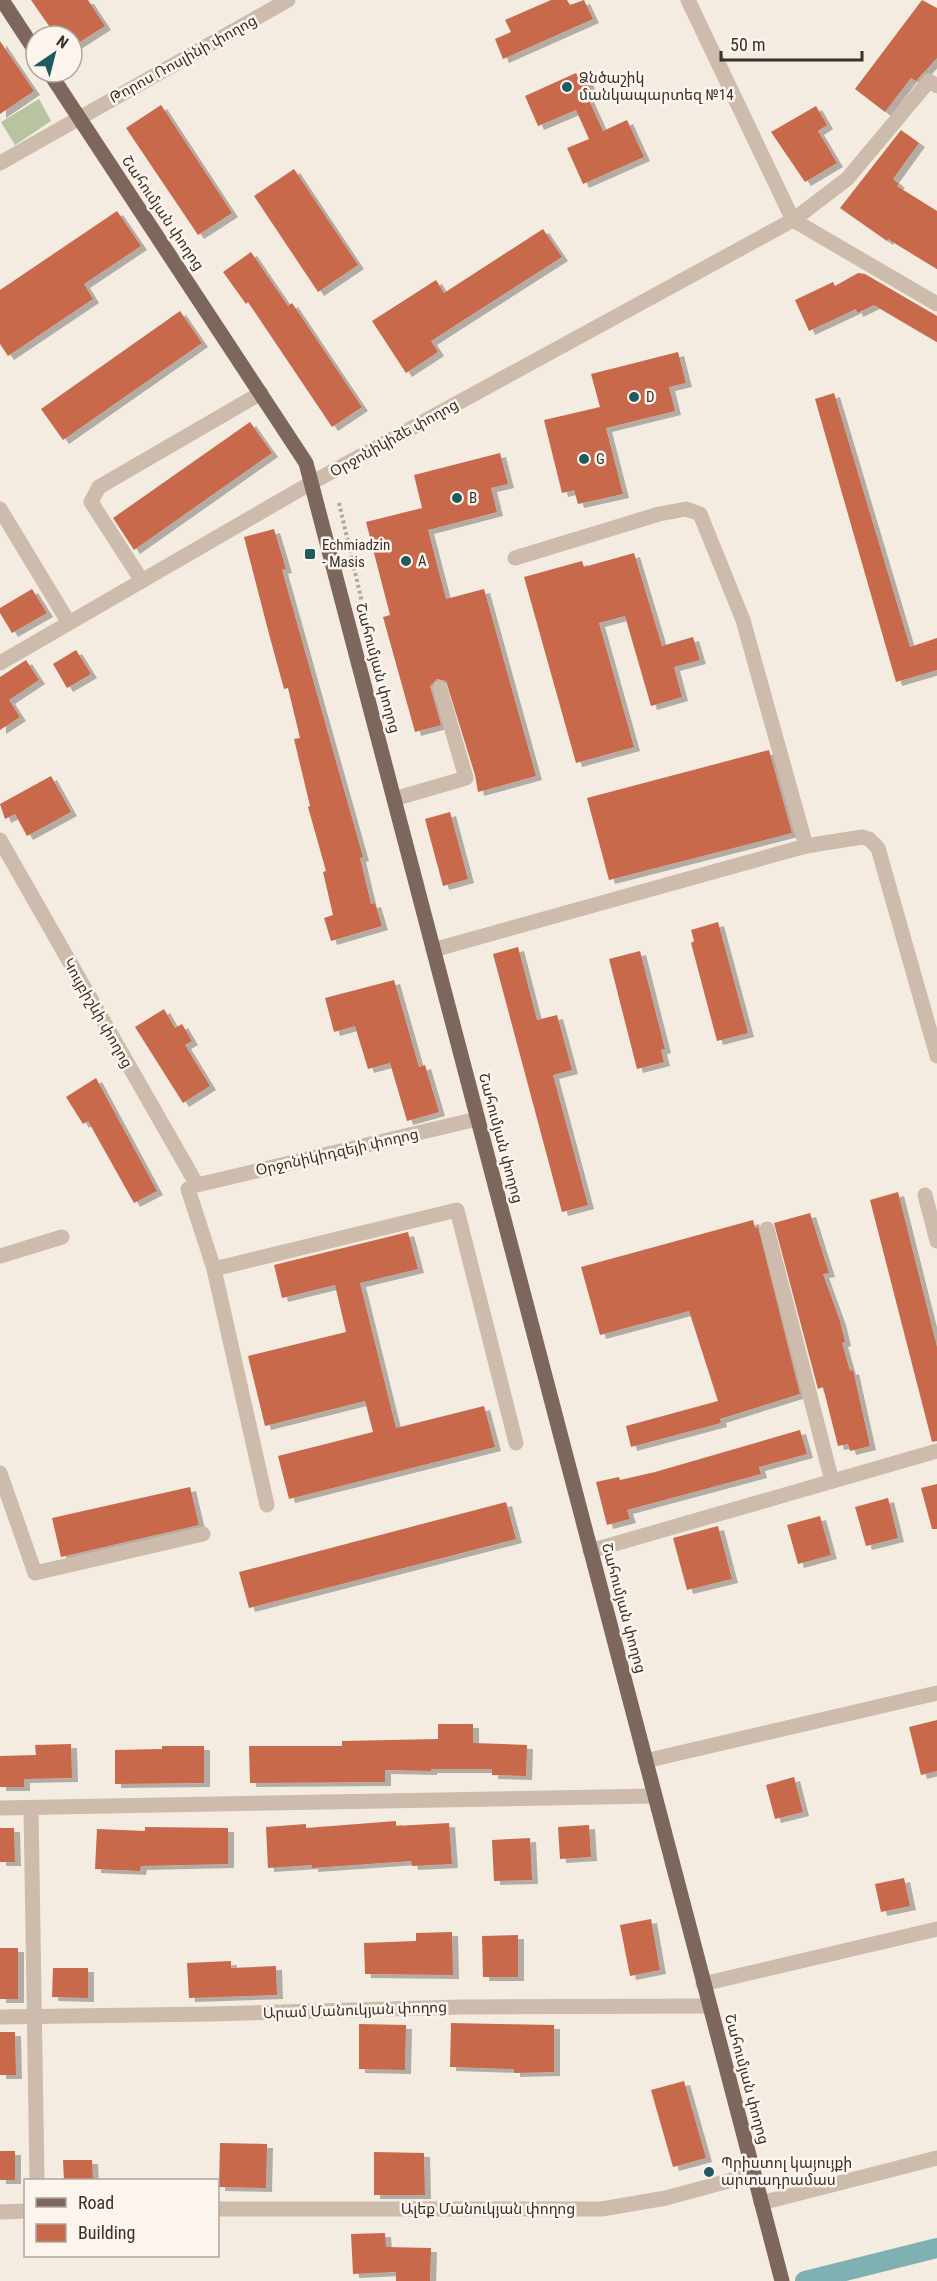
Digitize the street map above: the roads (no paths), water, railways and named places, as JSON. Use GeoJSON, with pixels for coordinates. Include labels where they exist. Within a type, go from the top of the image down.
{"type":"FeatureCollection","features":[{"type":"Feature","properties":{"kind":"main road"},"geometry":{"type":"LineString","coordinates":[[2,0],[24,34]]}},
{"type":"Feature","properties":{"kind":"main road","name":"Շահումյան փողոց"},"geometry":{"type":"LineString","coordinates":[[57,84],[306,463],[703,1984],[782,2278]]}},
{"type":"Feature","properties":{"kind":"street","name":"Թորոս Ռոսլինի փողոց"},"geometry":{"type":"LineString","coordinates":[[0,163],[288,0]]}},
{"type":"Feature","properties":{"kind":"street"},"geometry":{"type":"LineString","coordinates":[[688,0],[793,220],[937,304]]}},
{"type":"Feature","properties":{"kind":"street","name":"Օրջոնիկիձե փողոց"},"geometry":{"type":"LineString","coordinates":[[0,663],[311,483],[793,220],[847,179],[934,79]]}},
{"type":"Feature","properties":{"kind":"street"},"geometry":{"type":"LineString","coordinates":[[142,581],[91,502],[93,494],[99,487],[261,393]]}},
{"type":"Feature","properties":{"kind":"street"},"geometry":{"type":"LineString","coordinates":[[0,509],[69,623]]}},
{"type":"Feature","properties":{"kind":"street"},"geometry":{"type":"LineString","coordinates":[[515,558],[659,514],[686,509],[699,514],[743,620],[806,846]]}},
{"type":"Feature","properties":{"kind":"street"},"geometry":{"type":"LineString","coordinates":[[394,799],[466,778],[440,688]]}},
{"type":"Feature","properties":{"kind":"street"},"geometry":{"type":"LineString","coordinates":[[433,950],[806,846],[862,837],[874,842],[937,1056]]}},
{"type":"Feature","properties":{"kind":"street","name":"Կույբիշևի փողոց"},"geometry":{"type":"LineString","coordinates":[[0,840],[193,1187],[214,1269],[267,1505]]}},
{"type":"Feature","properties":{"kind":"street","name":"Օրջոնիկիդզեյի փողոց"},"geometry":{"type":"LineString","coordinates":[[193,1187],[477,1119]]}},
{"type":"Feature","properties":{"kind":"street"},"geometry":{"type":"LineString","coordinates":[[925,1195],[937,1241]]}},
{"type":"Feature","properties":{"kind":"street"},"geometry":{"type":"LineString","coordinates":[[214,1269],[457,1210],[516,1443]]}},
{"type":"Feature","properties":{"kind":"street"},"geometry":{"type":"LineString","coordinates":[[768,1229],[832,1481]]}},
{"type":"Feature","properties":{"kind":"street"},"geometry":{"type":"LineString","coordinates":[[0,1256],[62,1238]]}},
{"type":"Feature","properties":{"kind":"street"},"geometry":{"type":"LineString","coordinates":[[590,1551],[937,1451]]}},
{"type":"Feature","properties":{"kind":"street"},"geometry":{"type":"LineString","coordinates":[[0,1473],[35,1574],[203,1534]]}},
{"type":"Feature","properties":{"kind":"street"},"geometry":{"type":"LineString","coordinates":[[645,1761],[937,1693]]}},
{"type":"Feature","properties":{"kind":"street"},"geometry":{"type":"LineString","coordinates":[[0,1808],[654,1796]]}},
{"type":"Feature","properties":{"kind":"street"},"geometry":{"type":"LineString","coordinates":[[31,1808],[38,2179]]}},
{"type":"Feature","properties":{"kind":"street"},"geometry":{"type":"LineString","coordinates":[[703,1984],[937,1929]]}},
{"type":"Feature","properties":{"kind":"street","name":"Արամ Մանուկյան փողոց"},"geometry":{"type":"LineString","coordinates":[[0,2017],[460,2007],[709,2006]]}},
{"type":"Feature","properties":{"kind":"street"},"geometry":{"type":"LineString","coordinates":[[761,2202],[937,2158]]}},
{"type":"Feature","properties":{"kind":"street","name":"Ալեք Մանուկյան փողոց"},"geometry":{"type":"LineString","coordinates":[[219,2210],[602,2209],[666,2198],[754,2174]]}},
{"type":"Feature","properties":{"kind":"street"},"geometry":{"type":"LineString","coordinates":[[0,2212],[24,2211]]}},
{"type":"Feature","properties":{"kind":"waterway"},"geometry":{"type":"LineString","coordinates":[[805,2281],[937,2248]]}},
{"type":"Feature","properties":{"kind":"place","name":"Ձնծաշիկ մանկապարտեզ №14"},"geometry":{"type":"Point","coordinates":[567,87]}},
{"type":"Feature","properties":{"kind":"place","name":"D"},"geometry":{"type":"Point","coordinates":[634,397]}},
{"type":"Feature","properties":{"kind":"place","name":"G"},"geometry":{"type":"Point","coordinates":[584,459]}},
{"type":"Feature","properties":{"kind":"place","name":"B"},"geometry":{"type":"Point","coordinates":[457,498]}},
{"type":"Feature","properties":{"kind":"place","name":"Echmiadzin - Masis"},"geometry":{"type":"Point","coordinates":[310,554]}},
{"type":"Feature","properties":{"kind":"place","name":"A"},"geometry":{"type":"Point","coordinates":[406,561]}},
{"type":"Feature","properties":{"kind":"place","name":"Պրիստոլ կայույքի արտադրամաս"},"geometry":{"type":"Point","coordinates":[709,2172]}}]}
